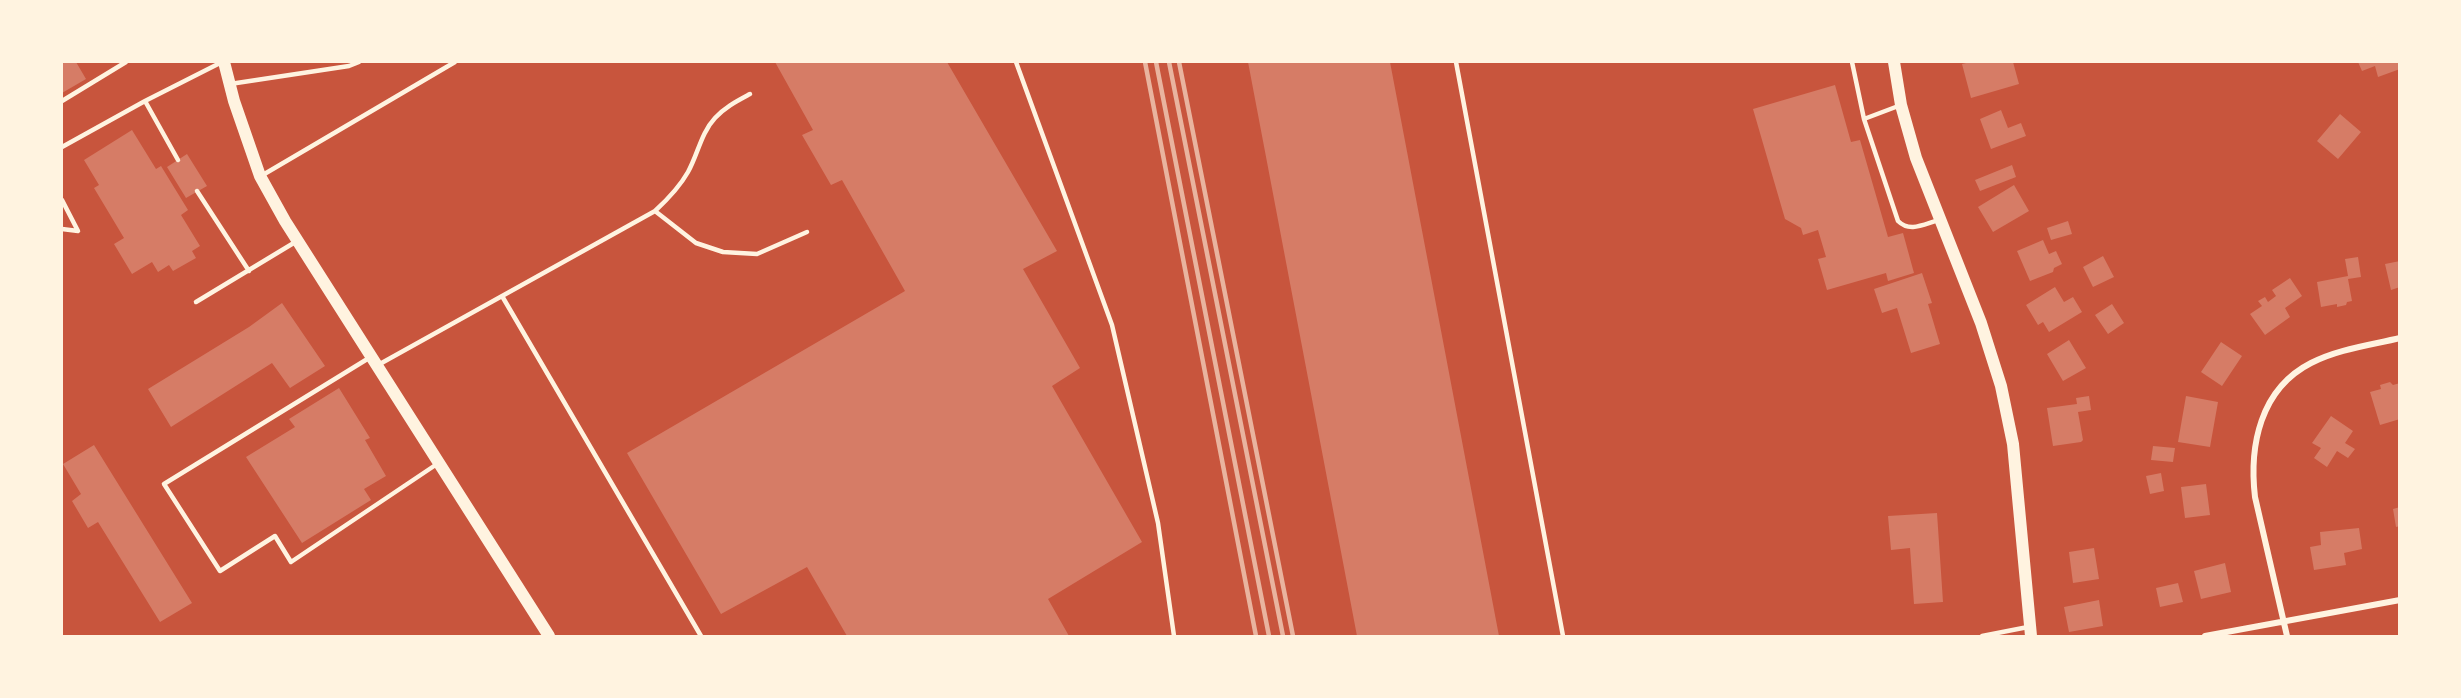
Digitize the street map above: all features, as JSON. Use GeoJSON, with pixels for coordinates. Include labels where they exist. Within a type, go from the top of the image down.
{"type":"FeatureCollection","features":[{"type":"Feature","properties":{"kind":"main road"},"geometry":{"type":"LineString","coordinates":[[223,62],[260,176],[297,241],[549,636]]}},
{"type":"Feature","properties":{"kind":"main road"},"geometry":{"type":"LineString","coordinates":[[1894,62],[1901,105],[1916,158],[1980,322],[2001,386],[2013,444],[2031,632]]}},
{"type":"Feature","properties":{"kind":"street"},"geometry":{"type":"LineString","coordinates":[[2287,636],[2255,497],[2253,454],[2264,412],[2288,380],[2311,363],[2341,352],[2400,338]]}},
{"type":"Feature","properties":{"kind":"street"},"geometry":{"type":"LineString","coordinates":[[2205,636],[2400,600]]}},
{"type":"Feature","properties":{"kind":"lane"},"geometry":{"type":"LineString","coordinates":[[62,101],[126,62]]}},
{"type":"Feature","properties":{"kind":"lane"},"geometry":{"type":"LineString","coordinates":[[62,147],[145,101],[223,62]]}},
{"type":"Feature","properties":{"kind":"lane"},"geometry":{"type":"LineString","coordinates":[[230,84],[359,62]]}},
{"type":"Feature","properties":{"kind":"lane"},"geometry":{"type":"LineString","coordinates":[[260,176],[455,62]]}},
{"type":"Feature","properties":{"kind":"lane"},"geometry":{"type":"LineString","coordinates":[[1016,62],[1112,326],[1158,523],[1174,636]]}},
{"type":"Feature","properties":{"kind":"lane"},"geometry":{"type":"LineString","coordinates":[[1456,62],[1563,636]]}},
{"type":"Feature","properties":{"kind":"lane"},"geometry":{"type":"LineString","coordinates":[[1852,62],[1864,118],[1898,221],[1912,228],[1939,220]]}},
{"type":"Feature","properties":{"kind":"lane"},"geometry":{"type":"LineString","coordinates":[[439,462],[291,562],[274,536],[220,571],[164,484],[374,361],[502,296],[655,211],[672,196],[689,171],[697,148],[714,118],[730,105],[750,94]]}},
{"type":"Feature","properties":{"kind":"lane"},"geometry":{"type":"LineString","coordinates":[[145,101],[178,159]]}},
{"type":"Feature","properties":{"kind":"lane"},"geometry":{"type":"LineString","coordinates":[[1864,118],[1901,105]]}},
{"type":"Feature","properties":{"kind":"lane"},"geometry":{"type":"LineString","coordinates":[[197,191],[249,271]]}},
{"type":"Feature","properties":{"kind":"lane"},"geometry":{"type":"LineString","coordinates":[[62,200],[78,231],[62,229]]}},
{"type":"Feature","properties":{"kind":"lane"},"geometry":{"type":"LineString","coordinates":[[655,211],[696,243],[723,252],[757,254],[807,232]]}},
{"type":"Feature","properties":{"kind":"lane"},"geometry":{"type":"LineString","coordinates":[[196,302],[297,241]]}},
{"type":"Feature","properties":{"kind":"lane"},"geometry":{"type":"LineString","coordinates":[[502,296],[701,636]]}},
{"type":"Feature","properties":{"kind":"lane"},"geometry":{"type":"LineString","coordinates":[[1982,636],[2031,632]]}},
{"type":"Feature","properties":{"kind":"building"},"geometry":{"type":"Polygon","coordinates":[[[62,62],[76,62],[86,79],[62,93],[62,62]]]}},
{"type":"Feature","properties":{"kind":"building"},"geometry":{"type":"Polygon","coordinates":[[[775,62],[947,62],[1057,251],[1023,269],[1080,368],[1052,386],[1142,542],[1048,599],[1069,636],[847,636],[807,567],[721,614],[627,453],[905,291],[842,180],[831,185],[802,135],[813,130],[775,62]]]}},
{"type":"Feature","properties":{"kind":"building"},"geometry":{"type":"Polygon","coordinates":[[[1248,62],[1390,62],[1499,636],[1357,636],[1248,62]]]}},
{"type":"Feature","properties":{"kind":"building"},"geometry":{"type":"Polygon","coordinates":[[[2013,62],[2019,84],[1971,98],[1962,64],[2013,62]]]}},
{"type":"Feature","properties":{"kind":"building"},"geometry":{"type":"Polygon","coordinates":[[[2358,62],[2400,62],[2400,69],[2378,77],[2375,66],[2362,71],[2358,62]]]}},
{"type":"Feature","properties":{"kind":"building"},"geometry":{"type":"Polygon","coordinates":[[[1835,85],[1851,142],[1860,140],[1888,237],[1903,233],[1914,273],[1888,281],[1886,273],[1827,290],[1818,259],[1826,257],[1818,230],[1803,235],[1801,228],[1785,219],[1753,109],[1835,85]]]}},
{"type":"Feature","properties":{"kind":"building"},"geometry":{"type":"Polygon","coordinates":[[[2001,110],[2008,128],[2021,123],[2026,136],[1991,149],[1980,119],[2001,110]]]}},
{"type":"Feature","properties":{"kind":"building"},"geometry":{"type":"Polygon","coordinates":[[[2340,114],[2361,132],[2338,159],[2317,141],[2340,114]]]}},
{"type":"Feature","properties":{"kind":"building"},"geometry":{"type":"Polygon","coordinates":[[[132,130],[156,169],[161,166],[188,210],[181,215],[200,246],[192,251],[196,258],[173,271],[169,265],[158,272],[152,262],[132,274],[114,244],[124,238],[94,188],[99,185],[84,160],[132,130]]]}},
{"type":"Feature","properties":{"kind":"building"},"geometry":{"type":"Polygon","coordinates":[[[187,154],[207,186],[186,198],[167,167],[187,154]]]}},
{"type":"Feature","properties":{"kind":"building"},"geometry":{"type":"Polygon","coordinates":[[[2012,165],[2016,177],[1980,191],[1975,180],[2012,165]]]}},
{"type":"Feature","properties":{"kind":"building"},"geometry":{"type":"Polygon","coordinates":[[[2014,185],[2029,211],[1993,232],[1978,207],[2014,185]]]}},
{"type":"Feature","properties":{"kind":"building"},"geometry":{"type":"Polygon","coordinates":[[[2068,221],[2072,234],[2051,240],[2047,228],[2068,221]]]}},
{"type":"Feature","properties":{"kind":"building"},"geometry":{"type":"Polygon","coordinates":[[[2043,240],[2049,254],[2056,251],[2062,264],[2054,268],[2053,272],[2030,281],[2017,251],[2043,240]]]}},
{"type":"Feature","properties":{"kind":"building"},"geometry":{"type":"Polygon","coordinates":[[[2103,256],[2114,277],[2093,287],[2083,267],[2103,256]]]}},
{"type":"Feature","properties":{"kind":"building"},"geometry":{"type":"Polygon","coordinates":[[[2358,257],[2361,277],[2348,279],[2352,301],[2337,307],[2337,304],[2321,307],[2317,282],[2348,276],[2345,259],[2358,257]]]}},
{"type":"Feature","properties":{"kind":"building"},"geometry":{"type":"Polygon","coordinates":[[[2400,261],[2400,287],[2391,290],[2385,264],[2400,261]]]}},
{"type":"Feature","properties":{"kind":"building"},"geometry":{"type":"Polygon","coordinates":[[[1922,273],[1932,303],[1928,304],[1940,344],[1911,353],[1897,308],[1882,313],[1874,289],[1922,273]]]}},
{"type":"Feature","properties":{"kind":"building"},"geometry":{"type":"Polygon","coordinates":[[[2290,278],[2302,296],[2285,308],[2290,317],[2265,335],[2250,314],[2262,306],[2258,301],[2265,297],[2268,302],[2276,296],[2272,290],[2290,278]]]}},
{"type":"Feature","properties":{"kind":"building"},"geometry":{"type":"Polygon","coordinates":[[[2055,287],[2064,302],[2073,297],[2082,312],[2049,332],[2043,322],[2038,325],[2026,305],[2055,287]]]}},
{"type":"Feature","properties":{"kind":"building"},"geometry":{"type":"Polygon","coordinates":[[[282,303],[325,366],[290,388],[272,363],[171,427],[148,389],[249,327],[282,303]]]}},
{"type":"Feature","properties":{"kind":"building"},"geometry":{"type":"Polygon","coordinates":[[[2112,304],[2124,323],[2108,334],[2095,315],[2112,304]]]}},
{"type":"Feature","properties":{"kind":"building"},"geometry":{"type":"Polygon","coordinates":[[[2069,340],[2086,368],[2063,381],[2047,354],[2069,340]]]}},
{"type":"Feature","properties":{"kind":"building"},"geometry":{"type":"Polygon","coordinates":[[[2221,342],[2242,356],[2222,386],[2201,372],[2221,342]]]}},
{"type":"Feature","properties":{"kind":"building"},"geometry":{"type":"Polygon","coordinates":[[[2390,382],[2393,385],[2400,383],[2400,419],[2380,425],[2370,392],[2381,389],[2380,385],[2390,382]]]}},
{"type":"Feature","properties":{"kind":"building"},"geometry":{"type":"Polygon","coordinates":[[[339,388],[370,438],[365,440],[386,476],[364,489],[371,500],[302,543],[246,457],[295,427],[289,419],[339,388]]]}},
{"type":"Feature","properties":{"kind":"building"},"geometry":{"type":"Polygon","coordinates":[[[2089,396],[2091,410],[2078,412],[2083,440],[2053,446],[2047,408],[2077,404],[2076,398],[2089,396]]]}},
{"type":"Feature","properties":{"kind":"building"},"geometry":{"type":"Polygon","coordinates":[[[2186,396],[2218,402],[2210,447],[2178,442],[2186,396]]]}},
{"type":"Feature","properties":{"kind":"building"},"geometry":{"type":"Polygon","coordinates":[[[2331,416],[2353,431],[2345,443],[2355,449],[2348,458],[2337,451],[2327,467],[2314,458],[2321,448],[2312,443],[2331,416]]]}},
{"type":"Feature","properties":{"kind":"building"},"geometry":{"type":"Polygon","coordinates":[[[94,445],[192,603],[160,622],[98,522],[88,528],[72,501],[81,494],[63,464],[94,445]]]}},
{"type":"Feature","properties":{"kind":"building"},"geometry":{"type":"Polygon","coordinates":[[[2153,446],[2175,448],[2173,462],[2151,460],[2153,446]]]}},
{"type":"Feature","properties":{"kind":"building"},"geometry":{"type":"Polygon","coordinates":[[[2161,473],[2164,491],[2150,494],[2146,476],[2161,473]]]}},
{"type":"Feature","properties":{"kind":"building"},"geometry":{"type":"Polygon","coordinates":[[[2206,484],[2210,515],[2185,518],[2181,487],[2206,484]]]}},
{"type":"Feature","properties":{"kind":"building"},"geometry":{"type":"Polygon","coordinates":[[[2400,507],[2400,526],[2396,527],[2393,509],[2400,507]]]}},
{"type":"Feature","properties":{"kind":"building"},"geometry":{"type":"Polygon","coordinates":[[[1937,513],[1943,602],[1914,604],[1910,548],[1891,550],[1888,516],[1937,513]]]}},
{"type":"Feature","properties":{"kind":"building"},"geometry":{"type":"Polygon","coordinates":[[[2359,528],[2362,549],[2344,553],[2346,565],[2314,570],[2310,547],[2321,545],[2320,532],[2359,528]]]}},
{"type":"Feature","properties":{"kind":"building"},"geometry":{"type":"Polygon","coordinates":[[[2094,548],[2099,579],[2073,583],[2069,552],[2094,548]]]}},
{"type":"Feature","properties":{"kind":"building"},"geometry":{"type":"Polygon","coordinates":[[[2225,563],[2231,592],[2201,599],[2194,571],[2225,563]]]}},
{"type":"Feature","properties":{"kind":"building"},"geometry":{"type":"Polygon","coordinates":[[[2178,583],[2183,602],[2160,607],[2156,588],[2178,583]]]}},
{"type":"Feature","properties":{"kind":"building"},"geometry":{"type":"Polygon","coordinates":[[[2099,600],[2103,626],[2069,632],[2064,607],[2099,600]]]}},
{"type":"Feature","properties":{"kind":"railway"},"geometry":{"type":"LineString","coordinates":[[1145,62],[1256,636]]}},
{"type":"Feature","properties":{"kind":"railway"},"geometry":{"type":"LineString","coordinates":[[1156,62],[1269,636]]}},
{"type":"Feature","properties":{"kind":"railway"},"geometry":{"type":"LineString","coordinates":[[1169,62],[1283,636]]}},
{"type":"Feature","properties":{"kind":"railway"},"geometry":{"type":"LineString","coordinates":[[1179,62],[1293,636]]}}]}
